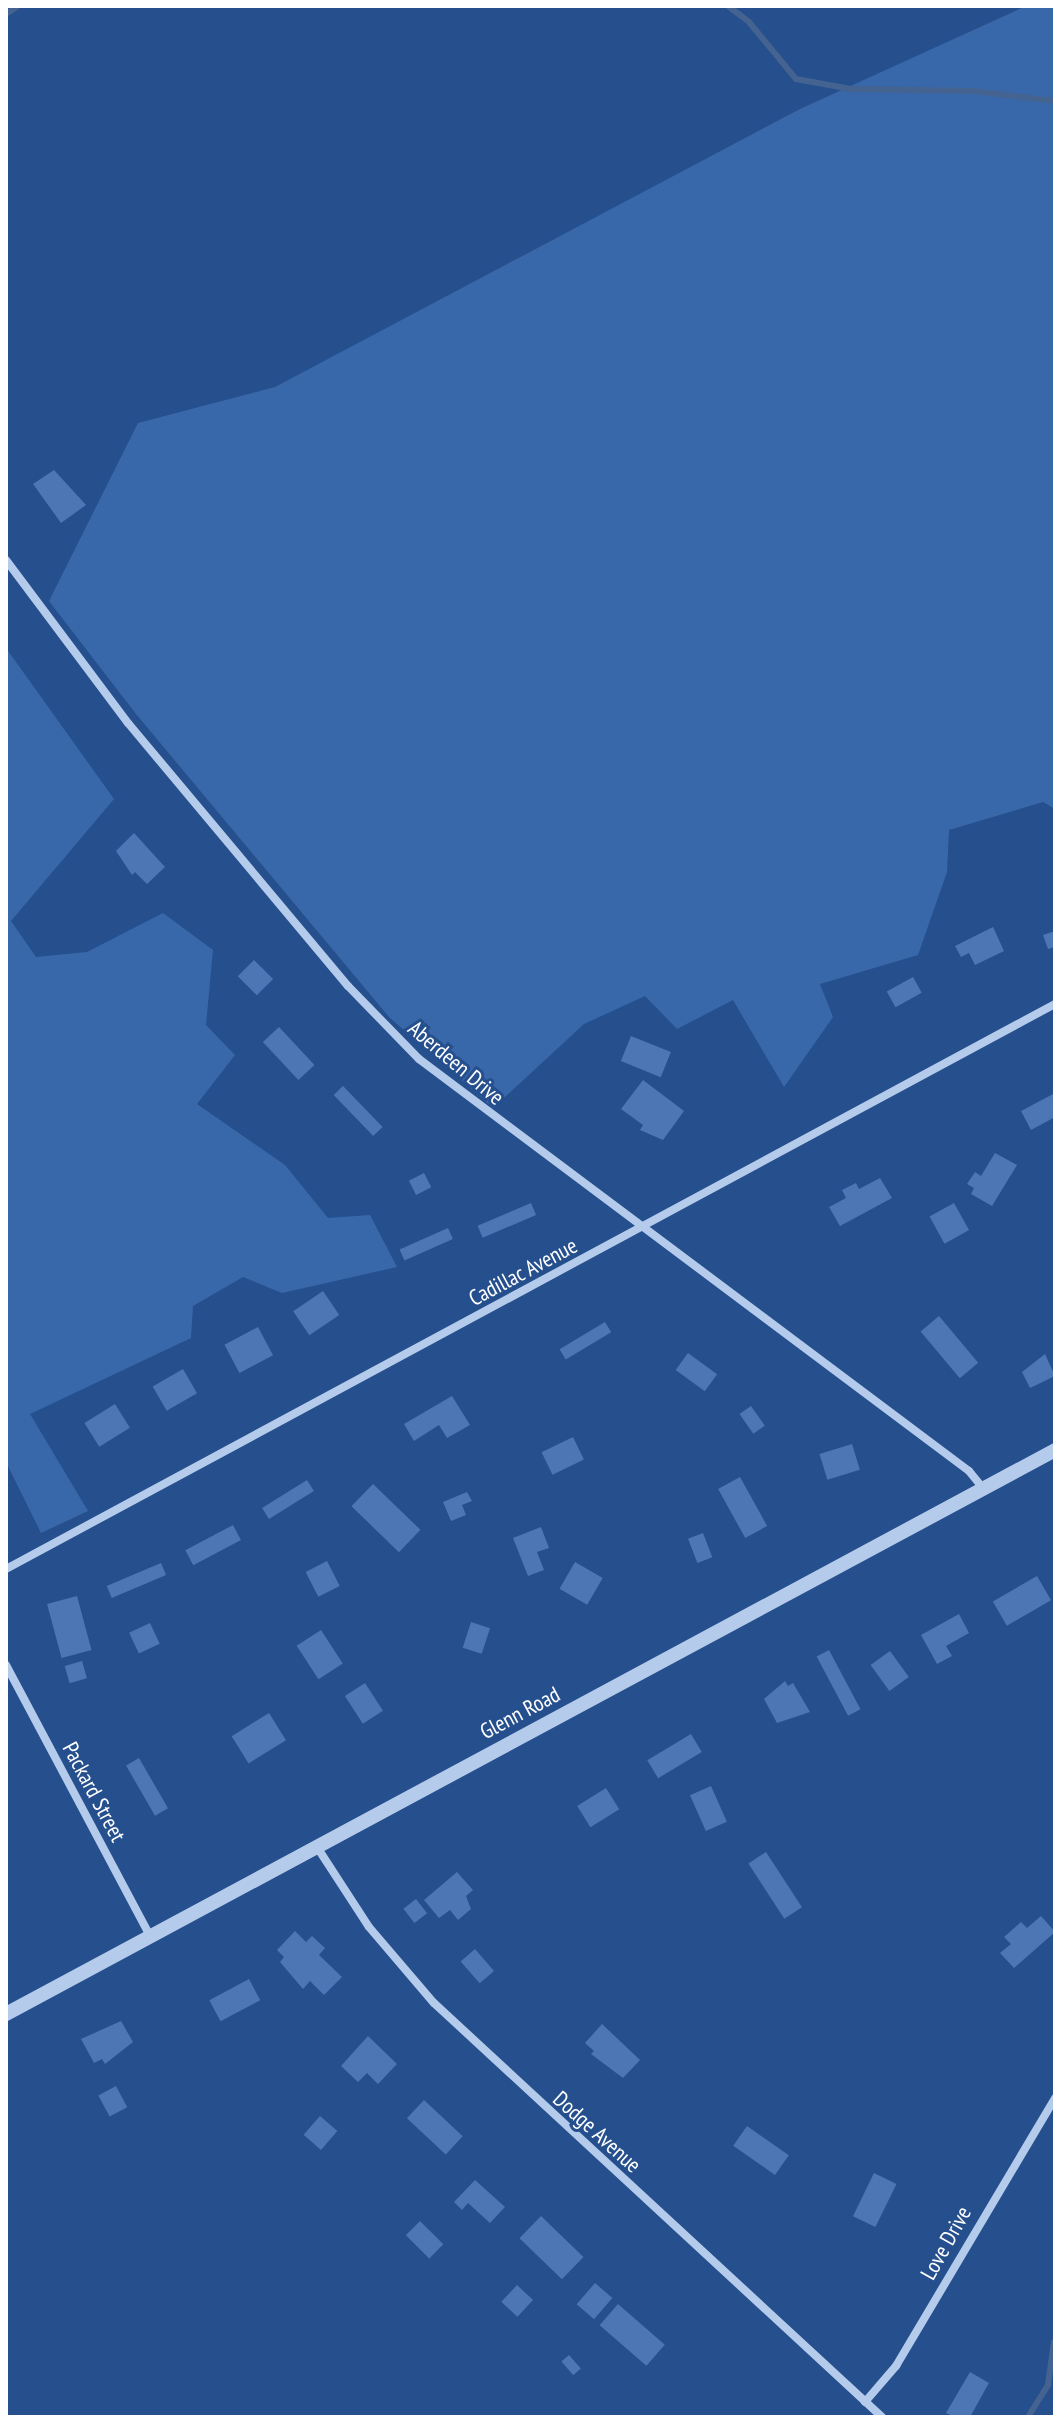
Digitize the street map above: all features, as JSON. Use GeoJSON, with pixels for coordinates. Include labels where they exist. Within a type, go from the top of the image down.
{"type":"FeatureCollection","features":[{"type":"Feature","properties":{"kind":"street","name":"Aberdeen Drive"},"geometry":{"type":"LineString","coordinates":[[6,560],[128,723],[385,1025],[459,1094],[969,1471],[983,1488]]}},
{"type":"Feature","properties":{"kind":"street","name":"Cadillac Avenue"},"geometry":{"type":"LineString","coordinates":[[6,1569],[1055,1004]]}},
{"type":"Feature","properties":{"kind":"street","name":"Glenn Road"},"geometry":{"type":"LineString","coordinates":[[6,2014],[1055,1450]]}},
{"type":"Feature","properties":{"kind":"street","name":"Packard Street"},"geometry":{"type":"LineString","coordinates":[[6,1665],[150,1936]]}},
{"type":"Feature","properties":{"kind":"street","name":"Dodge Avenue"},"geometry":{"type":"LineString","coordinates":[[317,1847],[369,1927],[434,2003],[882,2417]]}},
{"type":"Feature","properties":{"kind":"street","name":"Love Drive"},"geometry":{"type":"LineString","coordinates":[[865,2402],[896,2366],[1055,2098]]}},
{"type":"Feature","properties":{"kind":"shaded area"},"geometry":{"type":"Polygon","coordinates":[[[1026,6],[1055,6],[1055,809],[1043,802],[949,830],[947,872],[918,955],[820,984],[833,1017],[784,1087],[733,1000],[677,1029],[645,996],[584,1024],[493,1108],[389,1017],[136,714],[49,601],[138,423],[275,387],[800,109],[1026,6]]]}},
{"type":"Feature","properties":{"kind":"shaded area"},"geometry":{"type":"Polygon","coordinates":[[[6,648],[114,799],[11,921],[36,957],[87,952],[163,913],[213,950],[206,1025],[235,1055],[197,1104],[285,1165],[328,1218],[370,1215],[397,1267],[282,1293],[243,1277],[193,1306],[191,1338],[30,1414],[88,1511],[41,1533],[6,1462],[6,648]]]}},
{"type":"Feature","properties":{"kind":"building"},"geometry":{"type":"Polygon","coordinates":[[[54,470],[86,505],[61,523],[33,484],[54,470]]]}},
{"type":"Feature","properties":{"kind":"building"},"geometry":{"type":"Polygon","coordinates":[[[134,833],[165,867],[147,884],[135,872],[132,875],[116,851],[134,833]]]}},
{"type":"Feature","properties":{"kind":"building"},"geometry":{"type":"Polygon","coordinates":[[[993,927],[1004,951],[975,965],[969,953],[961,957],[955,946],[993,927]]]}},
{"type":"Feature","properties":{"kind":"building"},"geometry":{"type":"Polygon","coordinates":[[[1055,931],[1055,947],[1048,949],[1043,935],[1055,931]]]}},
{"type":"Feature","properties":{"kind":"building"},"geometry":{"type":"Polygon","coordinates":[[[254,960],[273,979],[257,995],[238,976],[254,960]]]}},
{"type":"Feature","properties":{"kind":"building"},"geometry":{"type":"Polygon","coordinates":[[[913,977],[922,993],[895,1007],[887,992],[913,977]]]}},
{"type":"Feature","properties":{"kind":"building"},"geometry":{"type":"Polygon","coordinates":[[[279,1027],[314,1065],[298,1080],[263,1042],[279,1027]]]}},
{"type":"Feature","properties":{"kind":"building"},"geometry":{"type":"Polygon","coordinates":[[[631,1036],[671,1052],[661,1077],[621,1061],[631,1036]]]}},
{"type":"Feature","properties":{"kind":"building"},"geometry":{"type":"Polygon","coordinates":[[[643,1080],[684,1111],[663,1140],[640,1130],[643,1125],[621,1109],[643,1080]]]}},
{"type":"Feature","properties":{"kind":"building"},"geometry":{"type":"Polygon","coordinates":[[[343,1086],[383,1127],[373,1136],[334,1095],[343,1086]]]}},
{"type":"Feature","properties":{"kind":"building"},"geometry":{"type":"Polygon","coordinates":[[[1055,1093],[1055,1117],[1031,1130],[1021,1111],[1055,1093]]]}},
{"type":"Feature","properties":{"kind":"building"},"geometry":{"type":"Polygon","coordinates":[[[995,1153],[1017,1165],[992,1206],[971,1194],[974,1188],[967,1184],[975,1172],[981,1176],[995,1153]]]}},
{"type":"Feature","properties":{"kind":"building"},"geometry":{"type":"Polygon","coordinates":[[[424,1173],[431,1187],[416,1195],[409,1181],[424,1173]]]}},
{"type":"Feature","properties":{"kind":"building"},"geometry":{"type":"Polygon","coordinates":[[[880,1178],[892,1198],[840,1226],[829,1207],[846,1198],[842,1190],[856,1183],[859,1189],[880,1178]]]}},
{"type":"Feature","properties":{"kind":"building"},"geometry":{"type":"Polygon","coordinates":[[[531,1203],[536,1215],[483,1238],[478,1226],[531,1203]]]}},
{"type":"Feature","properties":{"kind":"building"},"geometry":{"type":"Polygon","coordinates":[[[954,1203],[969,1230],[945,1244],[930,1217],[954,1203]]]}},
{"type":"Feature","properties":{"kind":"building"},"geometry":{"type":"Polygon","coordinates":[[[448,1228],[453,1239],[404,1261],[400,1250],[448,1228]]]}},
{"type":"Feature","properties":{"kind":"building"},"geometry":{"type":"Polygon","coordinates":[[[323,1291],[339,1315],[309,1335],[293,1311],[323,1291]]]}},
{"type":"Feature","properties":{"kind":"building"},"geometry":{"type":"Polygon","coordinates":[[[939,1316],[978,1363],[960,1378],[921,1331],[939,1316]]]}},
{"type":"Feature","properties":{"kind":"building"},"geometry":{"type":"Polygon","coordinates":[[[605,1322],[611,1332],[566,1360],[560,1349],[605,1322]]]}},
{"type":"Feature","properties":{"kind":"building"},"geometry":{"type":"Polygon","coordinates":[[[258,1327],[273,1355],[239,1373],[224,1345],[258,1327]]]}},
{"type":"Feature","properties":{"kind":"building"},"geometry":{"type":"Polygon","coordinates":[[[688,1353],[717,1374],[705,1391],[676,1370],[688,1353]]]}},
{"type":"Feature","properties":{"kind":"building"},"geometry":{"type":"Polygon","coordinates":[[[1045,1354],[1055,1376],[1030,1388],[1022,1372],[1045,1354]]]}},
{"type":"Feature","properties":{"kind":"building"},"geometry":{"type":"Polygon","coordinates":[[[183,1369],[197,1393],[167,1411],[153,1386],[183,1369]]]}},
{"type":"Feature","properties":{"kind":"building"},"geometry":{"type":"Polygon","coordinates":[[[452,1396],[470,1425],[447,1438],[439,1425],[414,1441],[404,1424],[452,1396]]]}},
{"type":"Feature","properties":{"kind":"building"},"geometry":{"type":"Polygon","coordinates":[[[115,1404],[130,1428],[99,1447],[84,1423],[115,1404]]]}},
{"type":"Feature","properties":{"kind":"building"},"geometry":{"type":"Polygon","coordinates":[[[751,1406],[765,1426],[753,1434],[740,1414],[751,1406]]]}},
{"type":"Feature","properties":{"kind":"building"},"geometry":{"type":"Polygon","coordinates":[[[573,1437],[584,1459],[553,1475],[542,1452],[573,1437]]]}},
{"type":"Feature","properties":{"kind":"building"},"geometry":{"type":"Polygon","coordinates":[[[852,1444],[860,1470],[827,1480],[819,1454],[852,1444]]]}},
{"type":"Feature","properties":{"kind":"building"},"geometry":{"type":"Polygon","coordinates":[[[740,1477],[767,1526],[745,1538],[718,1489],[740,1477]]]}},
{"type":"Feature","properties":{"kind":"building"},"geometry":{"type":"Polygon","coordinates":[[[307,1480],[314,1491],[269,1519],[262,1508],[307,1480]]]}},
{"type":"Feature","properties":{"kind":"building"},"geometry":{"type":"Polygon","coordinates":[[[373,1484],[420,1530],[399,1552],[351,1506],[373,1484]]]}},
{"type":"Feature","properties":{"kind":"building"},"geometry":{"type":"Polygon","coordinates":[[[467,1492],[472,1501],[462,1505],[466,1515],[451,1521],[443,1502],[467,1492]]]}},
{"type":"Feature","properties":{"kind":"building"},"geometry":{"type":"Polygon","coordinates":[[[233,1525],[241,1540],[193,1565],[185,1550],[233,1525]]]}},
{"type":"Feature","properties":{"kind":"building"},"geometry":{"type":"Polygon","coordinates":[[[541,1527],[549,1548],[537,1552],[544,1570],[528,1576],[513,1538],[541,1527]]]}},
{"type":"Feature","properties":{"kind":"building"},"geometry":{"type":"Polygon","coordinates":[[[703,1533],[712,1557],[697,1563],[688,1539],[703,1533]]]}},
{"type":"Feature","properties":{"kind":"building"},"geometry":{"type":"Polygon","coordinates":[[[327,1561],[340,1586],[318,1597],[306,1572],[327,1561]]]}},
{"type":"Feature","properties":{"kind":"building"},"geometry":{"type":"Polygon","coordinates":[[[575,1562],[603,1578],[587,1605],[560,1589],[575,1562]]]}},
{"type":"Feature","properties":{"kind":"building"},"geometry":{"type":"Polygon","coordinates":[[[161,1563],[166,1575],[112,1598],[107,1586],[161,1563]]]}},
{"type":"Feature","properties":{"kind":"building"},"geometry":{"type":"Polygon","coordinates":[[[1037,1576],[1051,1600],[1007,1626],[993,1602],[1037,1576]]]}},
{"type":"Feature","properties":{"kind":"building"},"geometry":{"type":"Polygon","coordinates":[[[77,1596],[91,1650],[62,1658],[47,1604],[77,1596]]]}},
{"type":"Feature","properties":{"kind":"building"},"geometry":{"type":"Polygon","coordinates":[[[959,1614],[969,1633],[946,1646],[952,1656],[937,1664],[921,1635],[959,1614]]]}},
{"type":"Feature","properties":{"kind":"building"},"geometry":{"type":"Polygon","coordinates":[[[471,1622],[490,1628],[482,1654],[463,1648],[471,1622]]]}},
{"type":"Feature","properties":{"kind":"building"},"geometry":{"type":"Polygon","coordinates":[[[150,1623],[160,1644],[139,1654],[129,1633],[150,1623]]]}},
{"type":"Feature","properties":{"kind":"building"},"geometry":{"type":"Polygon","coordinates":[[[321,1630],[343,1664],[318,1679],[297,1646],[321,1630]]]}},
{"type":"Feature","properties":{"kind":"building"},"geometry":{"type":"Polygon","coordinates":[[[829,1650],[860,1709],[848,1716],[817,1657],[829,1650]]]}},
{"type":"Feature","properties":{"kind":"building"},"geometry":{"type":"Polygon","coordinates":[[[890,1651],[909,1677],[889,1691],[871,1665],[890,1651]]]}},
{"type":"Feature","properties":{"kind":"building"},"geometry":{"type":"Polygon","coordinates":[[[82,1661],[87,1678],[70,1683],[65,1666],[82,1661]]]}},
{"type":"Feature","properties":{"kind":"building"},"geometry":{"type":"Polygon","coordinates":[[[785,1681],[788,1686],[793,1683],[810,1712],[777,1723],[764,1699],[785,1681]]]}},
{"type":"Feature","properties":{"kind":"building"},"geometry":{"type":"Polygon","coordinates":[[[365,1683],[383,1711],[363,1724],[345,1696],[365,1683]]]}},
{"type":"Feature","properties":{"kind":"building"},"geometry":{"type":"Polygon","coordinates":[[[269,1713],[286,1740],[249,1763],[232,1736],[269,1713]]]}},
{"type":"Feature","properties":{"kind":"building"},"geometry":{"type":"Polygon","coordinates":[[[691,1734],[702,1752],[658,1778],[647,1760],[691,1734]]]}},
{"type":"Feature","properties":{"kind":"building"},"geometry":{"type":"Polygon","coordinates":[[[139,1758],[168,1808],[155,1816],[126,1766],[139,1758]]]}},
{"type":"Feature","properties":{"kind":"building"},"geometry":{"type":"Polygon","coordinates":[[[711,1786],[727,1822],[706,1831],[690,1795],[711,1786]]]}},
{"type":"Feature","properties":{"kind":"building"},"geometry":{"type":"Polygon","coordinates":[[[606,1788],[619,1809],[590,1827],[577,1806],[606,1788]]]}},
{"type":"Feature","properties":{"kind":"building"},"geometry":{"type":"Polygon","coordinates":[[[766,1852],[802,1907],[784,1919],[748,1863],[766,1852]]]}},
{"type":"Feature","properties":{"kind":"building"},"geometry":{"type":"Polygon","coordinates":[[[457,1872],[473,1890],[466,1896],[471,1909],[458,1920],[450,1910],[439,1918],[424,1900],[457,1872]]]}},
{"type":"Feature","properties":{"kind":"building"},"geometry":{"type":"Polygon","coordinates":[[[416,1899],[427,1913],[414,1923],[403,1909],[416,1899]]]}},
{"type":"Feature","properties":{"kind":"building"},"geometry":{"type":"Polygon","coordinates":[[[1041,1916],[1055,1932],[1014,1968],[1000,1953],[1011,1944],[1004,1937],[1021,1922],[1027,1928],[1041,1916]]]}},
{"type":"Feature","properties":{"kind":"building"},"geometry":{"type":"Polygon","coordinates":[[[295,1931],[306,1942],[312,1936],[325,1948],[319,1955],[342,1977],[324,1995],[310,1981],[303,1989],[280,1962],[284,1957],[277,1950],[295,1931]]]}},
{"type":"Feature","properties":{"kind":"building"},"geometry":{"type":"Polygon","coordinates":[[[475,1949],[494,1971],[480,1983],[461,1961],[475,1949]]]}},
{"type":"Feature","properties":{"kind":"building"},"geometry":{"type":"Polygon","coordinates":[[[249,1979],[260,2000],[221,2021],[209,2000],[249,1979]]]}},
{"type":"Feature","properties":{"kind":"building"},"geometry":{"type":"Polygon","coordinates":[[[121,2021],[133,2042],[105,2064],[102,2059],[94,2063],[81,2039],[121,2021]]]}},
{"type":"Feature","properties":{"kind":"building"},"geometry":{"type":"Polygon","coordinates":[[[602,2024],[640,2060],[623,2078],[591,2054],[594,2051],[585,2043],[602,2024]]]}},
{"type":"Feature","properties":{"kind":"building"},"geometry":{"type":"Polygon","coordinates":[[[368,2036],[397,2064],[378,2084],[367,2073],[358,2082],[341,2066],[368,2036]]]}},
{"type":"Feature","properties":{"kind":"building"},"geometry":{"type":"Polygon","coordinates":[[[116,2086],[127,2107],[110,2117],[98,2095],[116,2086]]]}},
{"type":"Feature","properties":{"kind":"building"},"geometry":{"type":"Polygon","coordinates":[[[424,2100],[463,2136],[446,2154],[407,2118],[424,2100]]]}},
{"type":"Feature","properties":{"kind":"building"},"geometry":{"type":"Polygon","coordinates":[[[320,2116],[337,2131],[321,2150],[304,2135],[320,2116]]]}},
{"type":"Feature","properties":{"kind":"building"},"geometry":{"type":"Polygon","coordinates":[[[747,2126],[789,2155],[775,2175],[733,2146],[747,2126]]]}},
{"type":"Feature","properties":{"kind":"building"},"geometry":{"type":"Polygon","coordinates":[[[874,2173],[896,2184],[875,2227],[853,2216],[874,2173]]]}},
{"type":"Feature","properties":{"kind":"building"},"geometry":{"type":"Polygon","coordinates":[[[475,2180],[505,2207],[490,2223],[468,2203],[462,2210],[454,2202],[475,2180]]]}},
{"type":"Feature","properties":{"kind":"building"},"geometry":{"type":"Polygon","coordinates":[[[541,2216],[583,2257],[562,2279],[519,2238],[541,2216]]]}},
{"type":"Feature","properties":{"kind":"building"},"geometry":{"type":"Polygon","coordinates":[[[420,2221],[443,2244],[429,2258],[406,2235],[420,2221]]]}},
{"type":"Feature","properties":{"kind":"building"},"geometry":{"type":"Polygon","coordinates":[[[595,2283],[612,2298],[594,2319],[577,2304],[595,2283]]]}},
{"type":"Feature","properties":{"kind":"building"},"geometry":{"type":"Polygon","coordinates":[[[517,2285],[533,2300],[517,2317],[501,2302],[517,2285]]]}},
{"type":"Feature","properties":{"kind":"building"},"geometry":{"type":"Polygon","coordinates":[[[618,2304],[665,2345],[646,2366],[600,2325],[618,2304]]]}},
{"type":"Feature","properties":{"kind":"building"},"geometry":{"type":"Polygon","coordinates":[[[569,2355],[581,2369],[573,2375],[561,2362],[569,2355]]]}},
{"type":"Feature","properties":{"kind":"building"},"geometry":{"type":"Polygon","coordinates":[[[970,2372],[989,2383],[970,2417],[954,2417],[946,2413],[970,2372]]]}},
{"type":"Feature","properties":{"kind":"waterway"},"geometry":{"type":"LineString","coordinates":[[6,14],[18,6]]}},
{"type":"Feature","properties":{"kind":"waterway"},"geometry":{"type":"LineString","coordinates":[[728,6],[749,22],[796,79],[851,89],[973,91],[1055,101]]}},
{"type":"Feature","properties":{"kind":"waterway"},"geometry":{"type":"LineString","coordinates":[[1028,2417],[1048,2385],[1054,2341]]}}]}
